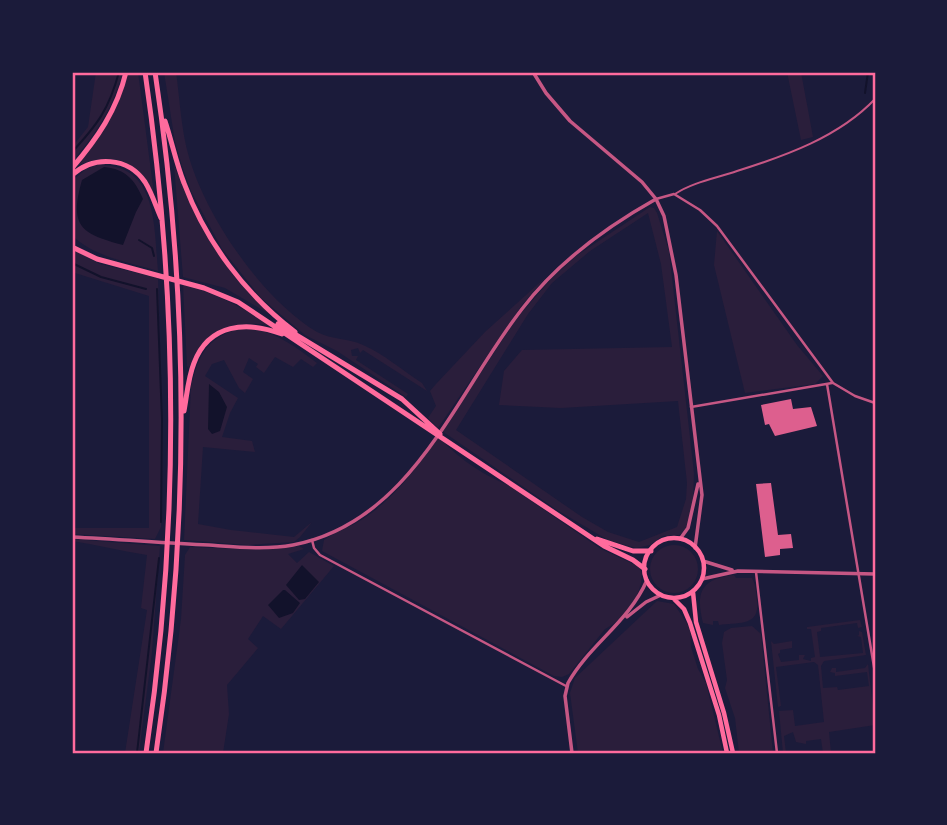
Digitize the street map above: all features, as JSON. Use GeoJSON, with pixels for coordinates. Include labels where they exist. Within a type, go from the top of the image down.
{"type":"FeatureCollection","features":[{"type":"Feature","properties":{"kind":"highway"},"geometry":{"type":"LineString","coordinates":[[72,168],[91,146],[109,118],[126,72]]}},
{"type":"Feature","properties":{"kind":"highway"},"geometry":{"type":"LineString","coordinates":[[145,72],[163,225],[170,336],[170,493],[163,610],[146,753]]}},
{"type":"Feature","properties":{"kind":"highway"},"geometry":{"type":"LineString","coordinates":[[155,72],[176,257],[181,425],[175,585],[156,753]]}},
{"type":"Feature","properties":{"kind":"highway"},"geometry":{"type":"LineString","coordinates":[[161,112],[184,184],[217,248],[258,300],[316,347]]}},
{"type":"Feature","properties":{"kind":"highway"},"geometry":{"type":"LineString","coordinates":[[72,174],[87,164],[101,161],[116,162],[131,168],[148,187],[163,225]]}},
{"type":"Feature","properties":{"kind":"highway"},"geometry":{"type":"LineString","coordinates":[[72,244],[97,260],[213,288],[239,299],[402,399],[442,437]]}},
{"type":"Feature","properties":{"kind":"highway"},"geometry":{"type":"LineString","coordinates":[[190,283],[238,302],[588,535],[645,569]]}},
{"type":"Feature","properties":{"kind":"highway"},"geometry":{"type":"LineString","coordinates":[[181,425],[193,365],[210,339],[224,330],[244,326],[263,327],[286,335]]}},
{"type":"Feature","properties":{"kind":"highway"},"geometry":{"type":"LineString","coordinates":[[588,535],[627,550],[651,551]]}},
{"type":"Feature","properties":{"kind":"main road"},"geometry":{"type":"LineString","coordinates":[[673,598],[693,591],[702,579],[703,561],[695,548],[680,539],[664,541],[651,551],[645,569],[647,580],[661,595],[673,598],[684,609],[730,753]]}},
{"type":"Feature","properties":{"kind":"main road"},"geometry":{"type":"LineString","coordinates":[[693,591],[696,622],[724,713],[730,753]]}},
{"type":"Feature","properties":{"kind":"street"},"geometry":{"type":"LineString","coordinates":[[533,72],[546,93],[570,121],[633,173],[656,198],[667,226],[673,256],[702,505],[695,548]]}},
{"type":"Feature","properties":{"kind":"street"},"geometry":{"type":"LineString","coordinates":[[72,537],[260,547],[312,540],[342,528],[380,504],[405,479],[512,323],[546,281],[579,251],[656,198],[674,194],[700,210],[717,226],[833,383],[855,396],[875,403]]}},
{"type":"Feature","properties":{"kind":"street"},"geometry":{"type":"LineString","coordinates":[[691,407],[833,383]]}},
{"type":"Feature","properties":{"kind":"street"},"geometry":{"type":"LineString","coordinates":[[827,384],[875,673]]}},
{"type":"Feature","properties":{"kind":"street"},"geometry":{"type":"LineString","coordinates":[[680,539],[688,528],[699,478]]}},
{"type":"Feature","properties":{"kind":"street"},"geometry":{"type":"LineString","coordinates":[[312,540],[320,555],[566,686]]}},
{"type":"Feature","properties":{"kind":"street"},"geometry":{"type":"LineString","coordinates":[[703,561],[738,571]]}},
{"type":"Feature","properties":{"kind":"street"},"geometry":{"type":"LineString","coordinates":[[702,579],[738,571],[875,574]]}},
{"type":"Feature","properties":{"kind":"street"},"geometry":{"type":"LineString","coordinates":[[757,571],[778,753]]}},
{"type":"Feature","properties":{"kind":"street"},"geometry":{"type":"LineString","coordinates":[[572,753],[566,686],[622,620],[640,596],[647,580]]}},
{"type":"Feature","properties":{"kind":"street"},"geometry":{"type":"LineString","coordinates":[[622,620],[661,595]]}},
{"type":"Feature","properties":{"kind":"lane"},"geometry":{"type":"LineString","coordinates":[[674,194],[817,140],[853,118],[875,99]]}},
{"type":"Feature","properties":{"kind":"shaded area"},"geometry":{"type":"Polygon","coordinates":[[[96,72],[123,72],[103,120],[72,162],[72,147],[88,127],[96,72]]]}},
{"type":"Feature","properties":{"kind":"shaded area"},"geometry":{"type":"Polygon","coordinates":[[[128,72],[138,72],[154,194],[140,172],[122,161],[101,159],[76,166],[108,122],[120,98],[128,72]]]}},
{"type":"Feature","properties":{"kind":"shaded area"},"geometry":{"type":"Polygon","coordinates":[[[164,72],[176,72],[184,136],[197,180],[223,230],[257,278],[297,318],[317,332],[371,349],[422,383],[427,391],[363,350],[360,353],[358,348],[351,350],[352,356],[358,356],[356,360],[408,394],[406,397],[337,351],[305,335],[261,298],[222,249],[191,191],[175,142],[164,72]]]}},
{"type":"Feature","properties":{"kind":"shaded area"},"geometry":{"type":"Polygon","coordinates":[[[787,72],[801,72],[813,137],[801,140],[787,72]]]}},
{"type":"Feature","properties":{"kind":"shaded area"},"geometry":{"type":"Polygon","coordinates":[[[97,165],[117,167],[132,174],[142,186],[153,217],[158,271],[101,254],[72,235],[72,181],[86,169],[97,165]]]}},
{"type":"Feature","properties":{"kind":"shaded area"},"geometry":{"type":"Polygon","coordinates":[[[174,165],[215,245],[255,299],[271,315],[225,288],[183,277],[174,165]]]}},
{"type":"Feature","properties":{"kind":"shaded area"},"geometry":{"type":"Polygon","coordinates":[[[104,167],[118,170],[129,177],[143,199],[123,245],[88,232],[78,218],[78,196],[82,180],[104,167]]]}},
{"type":"Feature","properties":{"kind":"shaded area"},"geometry":{"type":"Polygon","coordinates":[[[650,207],[657,213],[669,251],[694,473],[693,502],[685,532],[663,536],[650,545],[636,548],[608,540],[557,510],[442,431],[517,318],[551,279],[576,256],[650,207]],[[648,213],[590,251],[552,283],[528,314],[456,430],[582,517],[608,532],[639,542],[677,527],[686,499],[687,483],[678,401],[561,408],[499,405],[504,371],[522,350],[672,347],[661,264],[648,213]]]}},
{"type":"Feature","properties":{"kind":"shaded area"},"geometry":{"type":"Polygon","coordinates":[[[717,231],[797,345],[823,376],[815,384],[745,393],[714,265],[717,231]]]}},
{"type":"Feature","properties":{"kind":"shaded area"},"geometry":{"type":"Polygon","coordinates":[[[72,249],[100,264],[158,278],[163,443],[161,527],[155,539],[72,534],[72,528],[149,528],[149,296],[75,273],[72,271],[72,249]]]}},
{"type":"Feature","properties":{"kind":"shaded area"},"geometry":{"type":"Polygon","coordinates":[[[546,277],[522,305],[438,428],[428,418],[436,406],[430,391],[485,332],[546,277]]]}},
{"type":"Feature","properties":{"kind":"shaded area"},"geometry":{"type":"Polygon","coordinates":[[[183,285],[227,301],[268,325],[239,324],[213,334],[194,355],[189,368],[183,285]]]}},
{"type":"Feature","properties":{"kind":"shaded area"},"geometry":{"type":"Polygon","coordinates":[[[242,328],[273,335],[317,363],[313,367],[301,359],[293,367],[275,357],[264,373],[256,367],[258,364],[249,358],[243,372],[253,379],[245,393],[239,388],[224,360],[212,364],[205,376],[238,398],[222,437],[252,441],[255,452],[203,447],[198,524],[294,537],[312,522],[294,542],[248,545],[184,540],[191,386],[194,374],[202,356],[213,342],[242,328]]]}},
{"type":"Feature","properties":{"kind":"shaded area"},"geometry":{"type":"Polygon","coordinates":[[[209,384],[219,392],[227,407],[220,431],[212,434],[208,429],[209,384]]]}},
{"type":"Feature","properties":{"kind":"shaded area"},"geometry":{"type":"Polygon","coordinates":[[[437,438],[470,465],[508,485],[601,549],[640,567],[641,585],[633,603],[620,619],[605,629],[569,674],[554,676],[322,551],[324,540],[371,514],[393,495],[437,438]]]}},
{"type":"Feature","properties":{"kind":"shaded area"},"geometry":{"type":"Polygon","coordinates":[[[72,539],[160,546],[152,652],[139,753],[125,753],[147,610],[141,608],[147,555],[72,539]]]}},
{"type":"Feature","properties":{"kind":"shaded area"},"geometry":{"type":"Polygon","coordinates":[[[674,545],[691,552],[698,569],[691,586],[674,593],[657,586],[650,569],[657,552],[674,545]]]}},
{"type":"Feature","properties":{"kind":"shaded area"},"geometry":{"type":"Polygon","coordinates":[[[299,546],[304,549],[288,554],[297,563],[309,552],[334,566],[281,629],[263,616],[248,639],[258,648],[227,685],[229,714],[223,753],[163,753],[181,619],[185,555],[190,547],[263,550],[299,546]]]}},
{"type":"Feature","properties":{"kind":"shaded area"},"geometry":{"type":"Polygon","coordinates":[[[302,565],[319,582],[305,599],[299,600],[286,585],[302,565]]]}},
{"type":"Feature","properties":{"kind":"shaded area"},"geometry":{"type":"Polygon","coordinates":[[[734,575],[736,578],[752,578],[757,601],[755,615],[740,623],[703,623],[700,603],[704,588],[715,580],[734,575]]]}},
{"type":"Feature","properties":{"kind":"shaded area"},"geometry":{"type":"Polygon","coordinates":[[[283,590],[300,603],[293,613],[279,618],[268,605],[283,590]]]}},
{"type":"Feature","properties":{"kind":"shaded area"},"geometry":{"type":"Polygon","coordinates":[[[657,601],[674,604],[690,628],[691,647],[706,683],[723,753],[578,753],[570,693],[575,678],[657,601]]]}},
{"type":"Feature","properties":{"kind":"shaded area"},"geometry":{"type":"Polygon","coordinates":[[[860,620],[862,627],[858,628],[857,623],[821,628],[821,631],[817,632],[820,657],[863,653],[861,637],[857,636],[859,631],[862,632],[866,655],[824,661],[821,666],[823,688],[837,687],[838,690],[869,686],[867,672],[835,676],[835,673],[830,672],[832,668],[836,668],[836,672],[865,668],[868,664],[875,725],[829,732],[831,753],[823,753],[821,739],[806,741],[806,744],[796,742],[793,732],[784,736],[786,753],[783,753],[779,711],[793,710],[795,726],[824,722],[818,665],[814,662],[776,667],[781,706],[778,707],[771,641],[774,644],[792,641],[792,648],[780,650],[778,654],[781,662],[799,660],[799,655],[805,655],[803,659],[811,661],[811,658],[815,657],[811,629],[807,627],[860,620]]]}},
{"type":"Feature","properties":{"kind":"shaded area"},"geometry":{"type":"Polygon","coordinates":[[[752,626],[761,634],[773,753],[739,753],[735,718],[725,688],[727,680],[722,643],[724,632],[731,628],[752,626]]]}},
{"type":"Feature","properties":{"kind":"building"},"geometry":{"type":"Polygon","coordinates":[[[791,399],[793,409],[811,407],[817,426],[775,436],[769,424],[765,425],[761,405],[791,399]]]}},
{"type":"Feature","properties":{"kind":"building"},"geometry":{"type":"Polygon","coordinates":[[[771,483],[778,535],[791,534],[793,548],[780,549],[780,555],[765,557],[756,484],[771,483]]]}},
{"type":"Feature","properties":{"kind":"waterway"},"geometry":{"type":"LineString","coordinates":[[72,152],[102,115],[119,72]]}},
{"type":"Feature","properties":{"kind":"waterway"},"geometry":{"type":"LineString","coordinates":[[865,93],[868,72]]}},
{"type":"Feature","properties":{"kind":"waterway"},"geometry":{"type":"LineString","coordinates":[[139,240],[152,248],[154,256]]}},
{"type":"Feature","properties":{"kind":"waterway"},"geometry":{"type":"LineString","coordinates":[[72,263],[101,277],[146,289]]}},
{"type":"Feature","properties":{"kind":"waterway"},"geometry":{"type":"LineString","coordinates":[[157,289],[162,420],[161,522]]}},
{"type":"Feature","properties":{"kind":"waterway"},"geometry":{"type":"LineString","coordinates":[[137,753],[159,558]]}}]}
